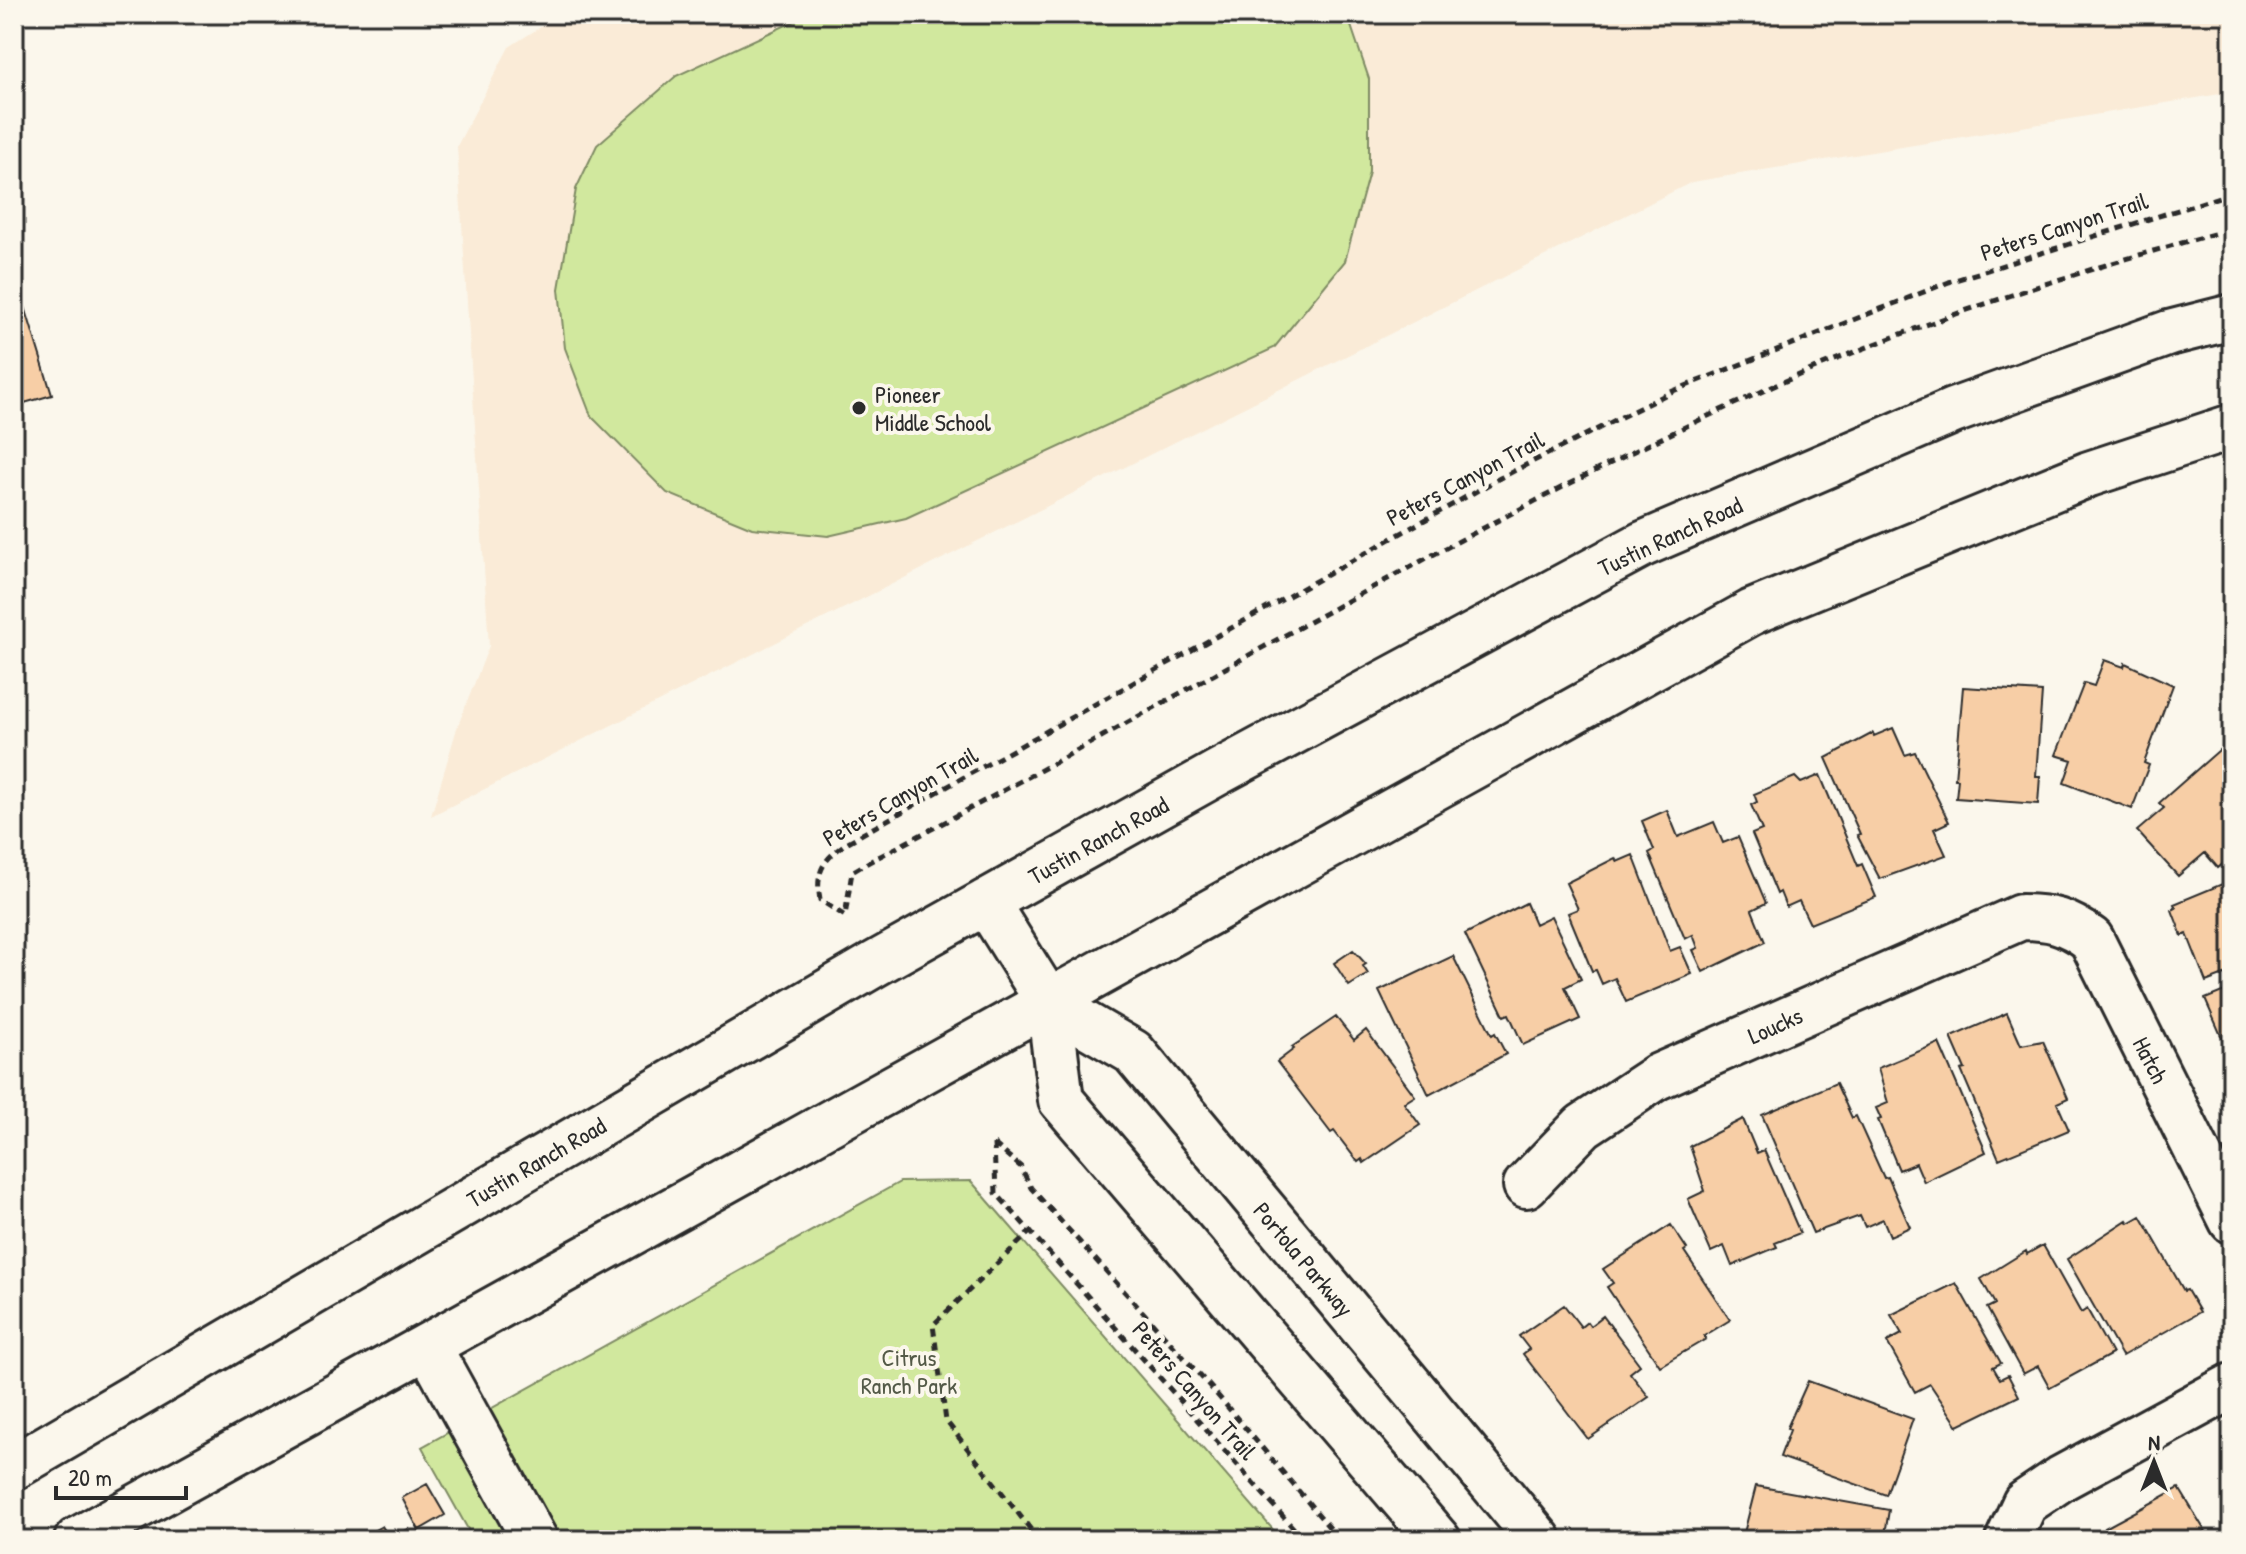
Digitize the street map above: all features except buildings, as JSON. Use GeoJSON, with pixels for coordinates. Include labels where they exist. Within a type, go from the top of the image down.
{"type":"FeatureCollection","features":[{"type":"Feature","properties":{"kind":"main road","name":"Tustin Ranch Road"},"geometry":{"type":"LineString","coordinates":[[14,1467],[986,902],[1643,544],[1953,411],[2169,333],[2232,317]]}},
{"type":"Feature","properties":{"kind":"main road"},"geometry":{"type":"LineString","coordinates":[[77,1540],[1752,612],[2089,474],[2232,427]]}},
{"type":"Feature","properties":{"kind":"main road","name":"Portola Parkway"},"geometry":{"type":"LineString","coordinates":[[986,902],[1049,1003],[1061,1100],[1438,1540]]}},
{"type":"Feature","properties":{"kind":"main road","name":"Loucks"},"geometry":{"type":"LineString","coordinates":[[1526,1185],[1583,1126],[1657,1077],[2021,917],[2052,917]]}},
{"type":"Feature","properties":{"kind":"main road","name":"Hatch"},"geometry":{"type":"LineString","coordinates":[[2052,917],[2072,924],[2091,939],[2232,1221]]}},
{"type":"Feature","properties":{"kind":"main road","name":"Portola Parkway"},"geometry":{"type":"LineString","coordinates":[[1049,1003],[1133,1052],[1539,1540]]}},
{"type":"Feature","properties":{"kind":"main road"},"geometry":{"type":"LineString","coordinates":[[428,1346],[535,1540]]}},
{"type":"Feature","properties":{"kind":"main road"},"geometry":{"type":"LineString","coordinates":[[2008,1538],[2025,1503],[2232,1386]]}},
{"type":"Feature","properties":{"kind":"path","name":"Peters Canyon Trail"},"geometry":{"type":"LineString","coordinates":[[2232,193],[1949,282],[1673,391],[1500,478],[848,842],[826,858],[816,878],[820,900],[845,916],[852,872],[1597,469],[1777,385],[1972,310],[2232,229]]}},
{"type":"Feature","properties":{"kind":"path","name":"Peters Canyon Trail"},"geometry":{"type":"LineString","coordinates":[[1304,1540],[996,1193],[994,1144],[1021,1167],[1031,1188],[1214,1391],[1340,1540]]}},
{"type":"Feature","properties":{"kind":"path"},"geometry":{"type":"LineString","coordinates":[[1032,1230],[933,1325],[946,1421],[1039,1540]]}},
{"type":"Feature","properties":{"kind":"shaded area","name":"Pioneer Middle School"},"geometry":{"type":"Polygon","coordinates":[[[561,14],[2232,14],[2232,92],[1692,182],[431,816],[457,728],[489,646],[457,146],[509,47],[561,14]]]}},
{"type":"Feature","properties":{"kind":"green space"},"geometry":{"type":"Polygon","coordinates":[[[810,14],[1347,14],[1369,79],[1369,172],[1345,261],[1274,348],[906,518],[828,536],[752,528],[667,493],[591,416],[565,348],[559,289],[576,189],[597,145],[676,76],[810,14]]]}},
{"type":"Feature","properties":{"kind":"green space","name":"Citrus Ranch Park"},"geometry":{"type":"Polygon","coordinates":[[[971,1181],[1282,1540],[474,1540],[422,1447],[900,1182],[971,1181]]]}},
{"type":"Feature","properties":{"kind":"place","name":"Pioneer Middle School"},"geometry":{"type":"Point","coordinates":[859,408]}}]}
